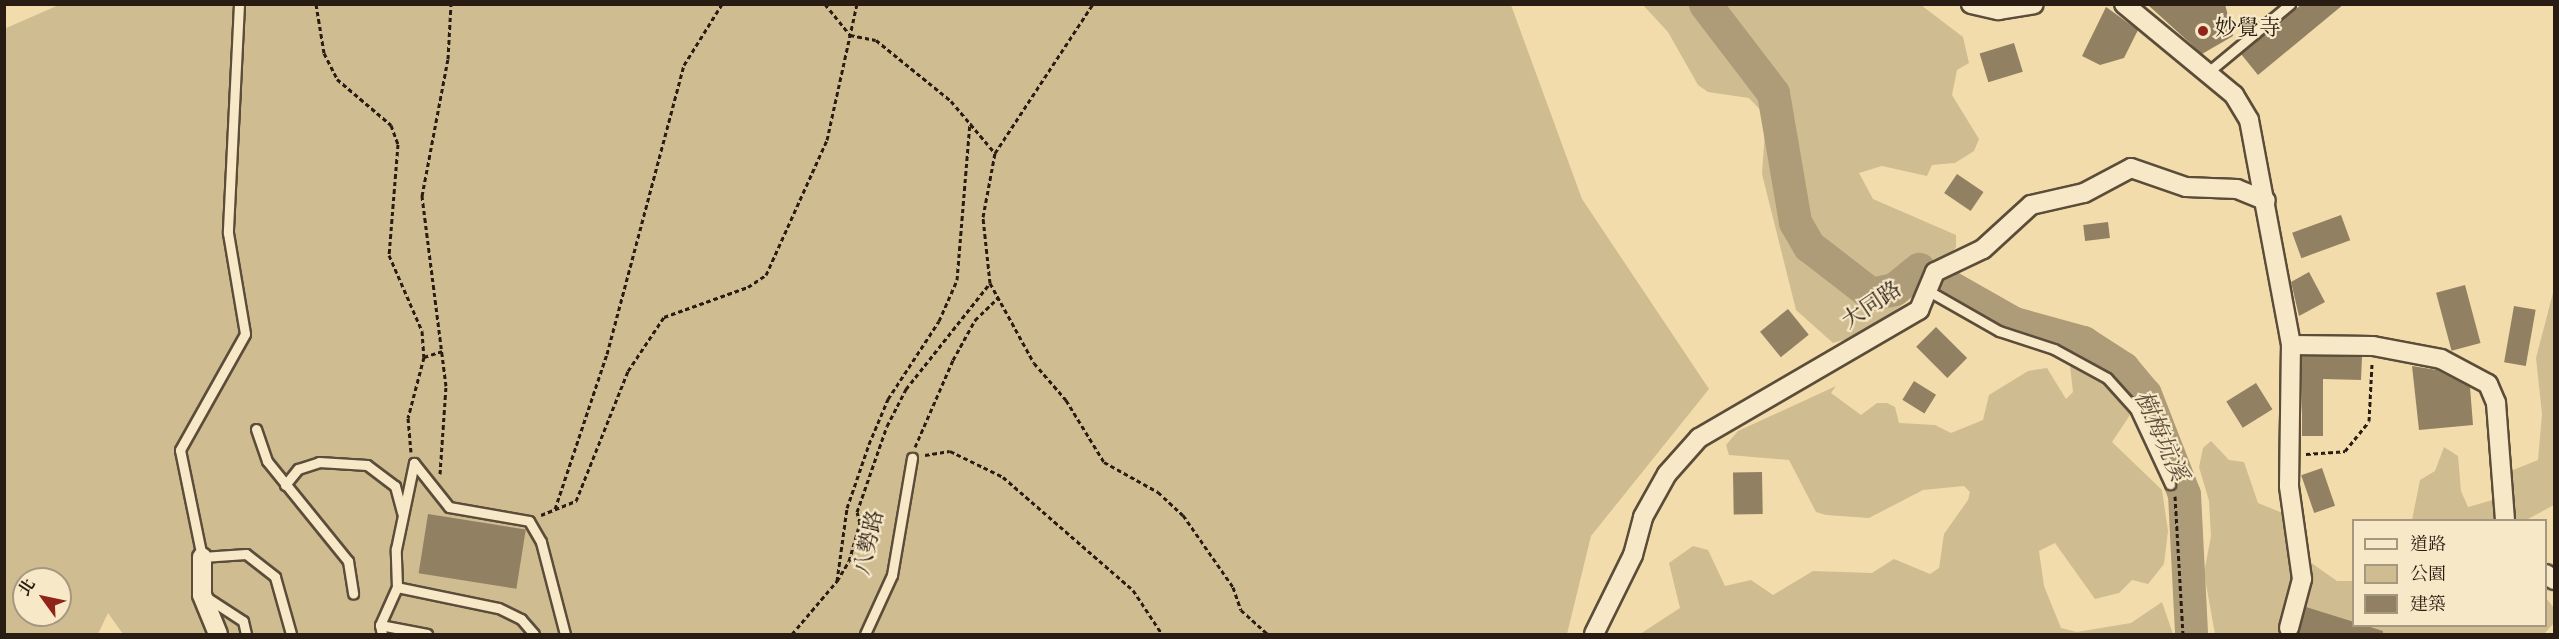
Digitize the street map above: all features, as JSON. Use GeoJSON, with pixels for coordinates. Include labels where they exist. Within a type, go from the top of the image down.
{"type":"FeatureCollection","features":[{"type":"Feature","properties":{"kind":"street"},"geometry":{"type":"LineString","coordinates":[[1971,4],[1998,10],[2034,4]]}},
{"type":"Feature","properties":{"kind":"street"},"geometry":{"type":"LineString","coordinates":[[2124,4],[2234,95],[2249,120],[2266,201],[2291,345],[2289,455],[2302,579],[2289,628]]}},
{"type":"Feature","properties":{"kind":"street","name":"大同路"},"geometry":{"type":"LineString","coordinates":[[1594,634],[1633,555],[1643,517],[1667,474],[1699,438],[1919,310],[1935,272],[1983,249],[2031,205],[2084,193],[2131,168],[2186,187],[2237,189],[2266,201]]}},
{"type":"Feature","properties":{"kind":"street"},"geometry":{"type":"LineString","coordinates":[[2291,345],[2373,346],[2441,359],[2488,384],[2496,403],[2505,519]]}},
{"type":"Feature","properties":{"kind":"street"},"geometry":{"type":"LineString","coordinates":[[202,557],[202,595],[218,634]]}},
{"type":"Feature","properties":{"kind":"lane"},"geometry":{"type":"LineString","coordinates":[[239,4],[228,233],[245,334],[180,450],[202,557],[246,554],[275,577],[291,634]]}},
{"type":"Feature","properties":{"kind":"lane"},"geometry":{"type":"LineString","coordinates":[[2207,73],[2290,4]]}},
{"type":"Feature","properties":{"kind":"lane"},"geometry":{"type":"LineString","coordinates":[[1928,290],[1999,331],[2054,349],[2107,378],[2135,409],[2170,484]]}},
{"type":"Feature","properties":{"kind":"lane"},"geometry":{"type":"LineString","coordinates":[[256,429],[267,461],[348,561],[353,594]]}},
{"type":"Feature","properties":{"kind":"lane","name":"八勢路"},"geometry":{"type":"LineString","coordinates":[[865,634],[892,575],[912,458]]}},
{"type":"Feature","properties":{"kind":"lane"},"geometry":{"type":"LineString","coordinates":[[285,485],[298,469],[319,462],[367,465],[395,486],[403,516]]}},
{"type":"Feature","properties":{"kind":"lane"},"geometry":{"type":"LineString","coordinates":[[414,463],[450,507],[529,521],[541,542],[565,634]]}},
{"type":"Feature","properties":{"kind":"lane"},"geometry":{"type":"LineString","coordinates":[[414,463],[403,516],[398,587],[381,630],[427,634]]}},
{"type":"Feature","properties":{"kind":"lane"},"geometry":{"type":"LineString","coordinates":[[398,587],[498,608],[521,619],[534,634]]}},
{"type":"Feature","properties":{"kind":"lane"},"geometry":{"type":"LineString","coordinates":[[202,595],[243,621],[246,634]]}},
{"type":"Feature","properties":{"kind":"path"},"geometry":{"type":"LineString","coordinates":[[316,4],[324,53],[337,79],[391,125],[398,144],[389,255],[422,332],[424,357],[408,418],[414,463]]}},
{"type":"Feature","properties":{"kind":"path"},"geometry":{"type":"LineString","coordinates":[[438,493],[446,386],[422,196],[448,59],[451,4]]}},
{"type":"Feature","properties":{"kind":"path"},"geometry":{"type":"LineString","coordinates":[[722,4],[684,65],[607,354],[555,509],[576,501],[628,372],[664,316],[748,287],[766,275],[827,140],[857,4]]}},
{"type":"Feature","properties":{"kind":"path"},"geometry":{"type":"LineString","coordinates":[[825,4],[850,34],[876,40],[970,123],[995,153]]}},
{"type":"Feature","properties":{"kind":"path"},"geometry":{"type":"LineString","coordinates":[[1093,4],[995,153],[983,217],[990,283],[1034,363],[1066,400],[1104,462],[1158,492],[1183,515],[1233,587],[1241,610],[1268,634]]}},
{"type":"Feature","properties":{"kind":"path"},"geometry":{"type":"LineString","coordinates":[[837,581],[847,508],[869,444],[888,399],[939,321],[957,280],[970,123]]}},
{"type":"Feature","properties":{"kind":"path"},"geometry":{"type":"LineString","coordinates":[[792,634],[837,581],[849,561],[860,523],[857,512],[887,426],[906,389],[990,283]]}},
{"type":"Feature","properties":{"kind":"path"},"geometry":{"type":"LineString","coordinates":[[912,458],[953,360],[975,320],[999,297]]}},
{"type":"Feature","properties":{"kind":"path"},"geometry":{"type":"LineString","coordinates":[[2289,455],[2345,451],[2369,421],[2373,346]]}},
{"type":"Feature","properties":{"kind":"path"},"geometry":{"type":"LineString","coordinates":[[424,357],[442,351]]}},
{"type":"Feature","properties":{"kind":"path"},"geometry":{"type":"LineString","coordinates":[[912,458],[950,451],[1003,477],[1133,590],[1162,634]]}},
{"type":"Feature","properties":{"kind":"path"},"geometry":{"type":"LineString","coordinates":[[2170,484],[2177,499],[2183,634]]}},
{"type":"Feature","properties":{"kind":"green space"},"geometry":{"type":"Polygon","coordinates":[[[61,4],[1511,5],[1582,199],[1709,389],[1591,536],[1567,634],[123,634],[108,613],[98,634],[5,634],[4,29],[61,4]]]}},
{"type":"Feature","properties":{"kind":"green space"},"geometry":{"type":"Polygon","coordinates":[[[1643,5],[1921,5],[1963,37],[1969,63],[1957,70],[1952,95],[1979,139],[1974,151],[1955,163],[1932,165],[1927,176],[1882,166],[1859,173],[1873,199],[1956,235],[1956,247],[1919,292],[1865,334],[1833,343],[1796,310],[1762,174],[1766,116],[1749,98],[1708,92],[1698,85],[1668,32],[1643,5]]]}},
{"type":"Feature","properties":{"kind":"green space"},"geometry":{"type":"Polygon","coordinates":[[[2554,289],[2554,505],[2528,519],[2412,519],[2420,480],[2435,471],[2444,447],[2458,456],[2461,491],[2468,507],[2507,496],[2513,470],[2538,460],[2542,414],[2536,358],[2554,289]]]}},
{"type":"Feature","properties":{"kind":"green space"},"geometry":{"type":"Polygon","coordinates":[[[2069,358],[2109,378],[2127,407],[2130,415],[2112,442],[2162,490],[2168,531],[2164,564],[2148,584],[2132,580],[2119,593],[2095,599],[2055,543],[2039,551],[2044,586],[2061,628],[2077,632],[2131,623],[2162,602],[2173,634],[1640,634],[1680,608],[1669,563],[1693,546],[1708,550],[1725,586],[1751,580],[1773,595],[1813,571],[1872,573],[1894,559],[1930,574],[1939,568],[1944,534],[1968,500],[1970,492],[1964,486],[1923,490],[1869,518],[1826,515],[1816,512],[1789,460],[1729,455],[1726,445],[1738,431],[1836,386],[1831,393],[1861,415],[1877,403],[1887,403],[1895,407],[1899,423],[1935,425],[1951,433],[1983,420],[1989,395],[2028,371],[2047,368],[2066,399],[2073,392],[2069,358]]]}},
{"type":"Feature","properties":{"kind":"green space"},"geometry":{"type":"Polygon","coordinates":[[[2211,441],[2229,460],[2244,462],[2258,503],[2285,514],[2300,555],[2337,581],[2352,581],[2352,627],[2547,627],[2547,599],[2554,608],[2554,623],[2544,634],[2215,634],[2204,573],[2211,536],[2209,501],[2199,467],[2203,448],[2211,441]]]}},
{"type":"Feature","properties":{"kind":"building","name":"妙覺寺"},"geometry":{"type":"Polygon","coordinates":[[[2147,4],[2225,4],[2233,36],[2202,54],[2147,4]]]}},
{"type":"Feature","properties":{"kind":"building"},"geometry":{"type":"Polygon","coordinates":[[[2302,4],[2344,4],[2258,75],[2241,54],[2302,4]]]}},
{"type":"Feature","properties":{"kind":"building"},"geometry":{"type":"Polygon","coordinates":[[[2106,7],[2138,30],[2124,58],[2100,65],[2082,56],[2106,7]]]}},
{"type":"Feature","properties":{"kind":"building"},"geometry":{"type":"Polygon","coordinates":[[[2014,43],[2023,72],[1988,82],[1980,54],[2014,43]]]}},
{"type":"Feature","properties":{"kind":"building"},"geometry":{"type":"Polygon","coordinates":[[[1957,174],[1984,192],[1971,211],[1944,193],[1957,174]]]}},
{"type":"Feature","properties":{"kind":"building"},"geometry":{"type":"Polygon","coordinates":[[[2341,215],[2350,240],[2301,258],[2292,233],[2341,215]]]}},
{"type":"Feature","properties":{"kind":"building"},"geometry":{"type":"Polygon","coordinates":[[[2108,222],[2110,238],[2085,241],[2083,225],[2108,222]]]}},
{"type":"Feature","properties":{"kind":"building"},"geometry":{"type":"Polygon","coordinates":[[[2309,272],[2325,302],[2299,316],[2291,282],[2309,272]]]}},
{"type":"Feature","properties":{"kind":"building"},"geometry":{"type":"Polygon","coordinates":[[[2465,285],[2481,343],[2452,351],[2436,293],[2465,285]]]}},
{"type":"Feature","properties":{"kind":"building"},"geometry":{"type":"Polygon","coordinates":[[[2514,306],[2536,310],[2526,366],[2504,362],[2514,306]]]}},
{"type":"Feature","properties":{"kind":"building"},"geometry":{"type":"Polygon","coordinates":[[[1788,309],[1809,335],[1781,357],[1760,332],[1788,309]]]}},
{"type":"Feature","properties":{"kind":"building"},"geometry":{"type":"Polygon","coordinates":[[[1936,327],[1967,358],[1947,378],[1916,347],[1936,327]]]}},
{"type":"Feature","properties":{"kind":"building"},"geometry":{"type":"Polygon","coordinates":[[[2302,356],[2362,357],[2361,380],[2323,379],[2323,436],[2302,436],[2302,356]]]}},
{"type":"Feature","properties":{"kind":"building"},"geometry":{"type":"Polygon","coordinates":[[[2412,366],[2437,370],[2470,387],[2473,425],[2419,430],[2412,366]]]}},
{"type":"Feature","properties":{"kind":"building"},"geometry":{"type":"Polygon","coordinates":[[[1914,381],[1936,395],[1924,413],[1902,400],[1914,381]]]}},
{"type":"Feature","properties":{"kind":"building"},"geometry":{"type":"Polygon","coordinates":[[[2256,383],[2272,409],[2243,428],[2226,402],[2256,383]]]}},
{"type":"Feature","properties":{"kind":"building"},"geometry":{"type":"Polygon","coordinates":[[[2322,468],[2335,506],[2314,513],[2301,475],[2322,468]]]}},
{"type":"Feature","properties":{"kind":"building"},"geometry":{"type":"Polygon","coordinates":[[[1762,472],[1763,514],[1734,514],[1733,473],[1762,472]]]}},
{"type":"Feature","properties":{"kind":"building"},"geometry":{"type":"Polygon","coordinates":[[[428,514],[526,529],[516,589],[419,573],[428,514]]]}},
{"type":"Feature","properties":{"kind":"building"},"geometry":{"type":"Polygon","coordinates":[[[2306,607],[2352,621],[2352,627],[2370,627],[2383,631],[2383,634],[2298,634],[2306,607]]]}},
{"type":"Feature","properties":{"kind":"waterway","name":"樹梅坑溪"},"geometry":{"type":"LineString","coordinates":[[1705,4],[1773,93],[1795,222],[1809,246],[1871,294],[1894,289],[1919,269]]}},
{"type":"Feature","properties":{"kind":"waterway","name":"樹梅坑溪"},"geometry":{"type":"LineString","coordinates":[[1947,285],[2014,323],[2083,342],[2123,368],[2145,394],[2184,494],[2191,634]]}},
{"type":"Feature","properties":{"kind":"place","name":"妙覺寺"},"geometry":{"type":"Point","coordinates":[2203,31]}}]}
